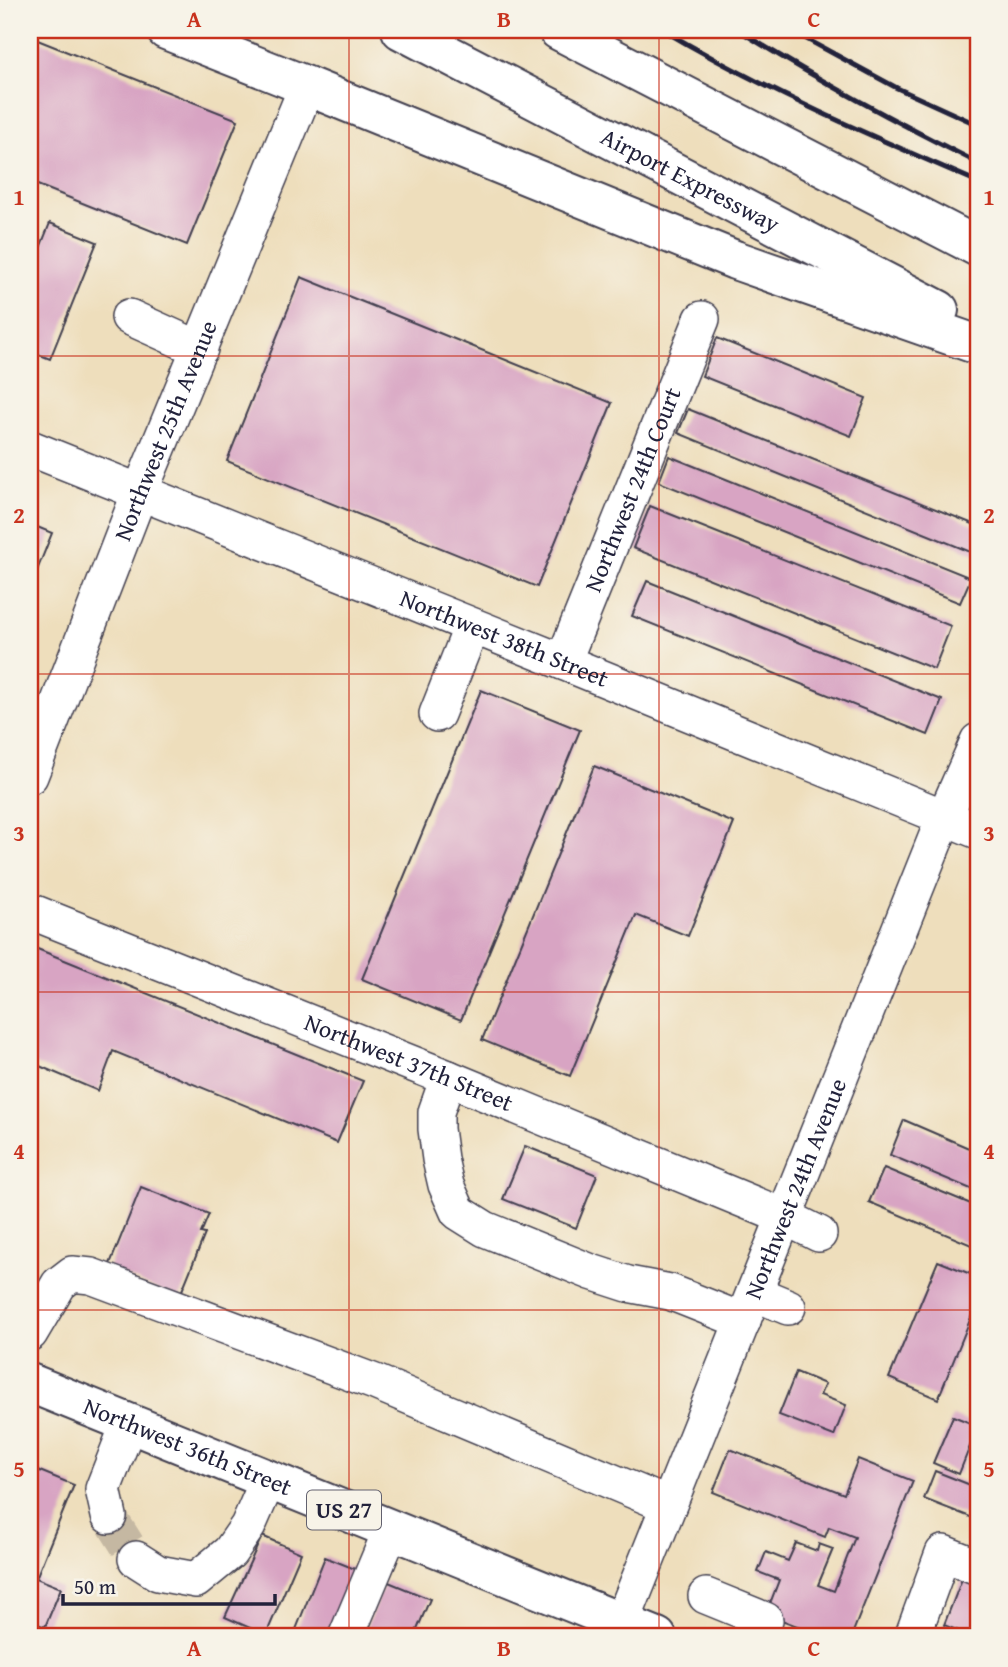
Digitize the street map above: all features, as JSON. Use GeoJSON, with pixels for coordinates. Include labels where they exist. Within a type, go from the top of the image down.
{"type":"FeatureCollection","features":[{"type":"Feature","properties":{"kind":"main road"},"geometry":{"type":"LineString","coordinates":[[166,30],[734,260],[978,345]]}},
{"type":"Feature","properties":{"kind":"main road","name":"Airport Expressway"},"geometry":{"type":"LineString","coordinates":[[401,30],[978,331]]}},
{"type":"Feature","properties":{"kind":"main road"},"geometry":{"type":"LineString","coordinates":[[558,30],[978,247]]}},
{"type":"Feature","properties":{"kind":"main road"},"geometry":{"type":"LineString","coordinates":[[579,30],[616,59]]}},
{"type":"Feature","properties":{"kind":"main road","name":"Northwest 36th Street"},"geometry":{"type":"LineString","coordinates":[[30,1383],[391,1530],[619,1630],[657,1637]]}},
{"type":"Feature","properties":{"kind":"street","name":"Northwest 25th Avenue"},"geometry":{"type":"LineString","coordinates":[[30,776],[140,492],[307,86]]}},
{"type":"Feature","properties":{"kind":"street"},"geometry":{"type":"LineString","coordinates":[[129,317],[200,349]]}},
{"type":"Feature","properties":{"kind":"street","name":"Northwest 24th Court"},"geometry":{"type":"LineString","coordinates":[[562,662],[702,319]]}},
{"type":"Feature","properties":{"kind":"street","name":"Northwest 38th Street"},"geometry":{"type":"LineString","coordinates":[[30,447],[978,831]]}},
{"type":"Feature","properties":{"kind":"street"},"geometry":{"type":"LineString","coordinates":[[437,715],[472,626]]}},
{"type":"Feature","properties":{"kind":"street","name":"Northwest 24th Avenue"},"geometry":{"type":"LineString","coordinates":[[619,1630],[944,818],[978,741]]}},
{"type":"Feature","properties":{"kind":"street","name":"Northwest 37th Street"},"geometry":{"type":"LineString","coordinates":[[30,911],[448,1078],[785,1217],[819,1234]]}},
{"type":"Feature","properties":{"kind":"street"},"geometry":{"type":"LineString","coordinates":[[448,1078],[436,1112],[436,1129],[446,1185],[458,1212],[485,1229],[628,1284],[749,1307],[788,1307]]}},
{"type":"Feature","properties":{"kind":"street"},"geometry":{"type":"LineString","coordinates":[[30,1333],[59,1284],[72,1273],[91,1276],[375,1382],[668,1505]]}},
{"type":"Feature","properties":{"kind":"street"},"geometry":{"type":"LineString","coordinates":[[109,1516],[103,1489],[129,1423]]}},
{"type":"Feature","properties":{"kind":"street"},"geometry":{"type":"LineString","coordinates":[[136,1559],[158,1573],[196,1580],[230,1552],[248,1526],[268,1480]]}},
{"type":"Feature","properties":{"kind":"street"},"geometry":{"type":"LineString","coordinates":[[346,1637],[391,1530]]}},
{"type":"Feature","properties":{"kind":"street"},"geometry":{"type":"LineString","coordinates":[[919,1637],[913,1635],[943,1553],[978,1567]]}},
{"type":"Feature","properties":{"kind":"street"},"geometry":{"type":"LineString","coordinates":[[706,1596],[765,1620],[759,1637]]}},
{"type":"Feature","properties":{"kind":"building"},"geometry":{"type":"Polygon","coordinates":[[[30,37],[238,120],[187,245],[30,182],[30,37]]]}},
{"type":"Feature","properties":{"kind":"building"},"geometry":{"type":"Polygon","coordinates":[[[50,223],[97,242],[50,359],[30,351],[30,273],[50,223]]]}},
{"type":"Feature","properties":{"kind":"building"},"geometry":{"type":"Polygon","coordinates":[[[301,277],[612,403],[537,587],[227,461],[301,277]]]}},
{"type":"Feature","properties":{"kind":"building"},"geometry":{"type":"Polygon","coordinates":[[[717,338],[866,398],[851,436],[702,376],[717,338]]]}},
{"type":"Feature","properties":{"kind":"building"},"geometry":{"type":"Polygon","coordinates":[[[688,409],[978,526],[978,555],[678,433],[688,409]]]}},
{"type":"Feature","properties":{"kind":"building"},"geometry":{"type":"Polygon","coordinates":[[[669,456],[971,578],[960,603],[659,482],[669,456]]]}},
{"type":"Feature","properties":{"kind":"building"},"geometry":{"type":"Polygon","coordinates":[[[650,506],[951,626],[934,669],[633,548],[650,506]]]}},
{"type":"Feature","properties":{"kind":"building"},"geometry":{"type":"Polygon","coordinates":[[[30,524],[52,533],[30,588],[30,524]]]}},
{"type":"Feature","properties":{"kind":"building"},"geometry":{"type":"Polygon","coordinates":[[[647,581],[942,700],[928,735],[632,616],[647,581]]]}},
{"type":"Feature","properties":{"kind":"building"},"geometry":{"type":"Polygon","coordinates":[[[481,690],[580,730],[461,1020],[362,979],[481,690]]]}},
{"type":"Feature","properties":{"kind":"building"},"geometry":{"type":"Polygon","coordinates":[[[594,766],[734,823],[688,936],[636,915],[570,1076],[482,1040],[594,766]]]}},
{"type":"Feature","properties":{"kind":"building"},"geometry":{"type":"Polygon","coordinates":[[[30,946],[363,1081],[337,1143],[113,1051],[98,1091],[30,1062],[30,946]]]}},
{"type":"Feature","properties":{"kind":"building"},"geometry":{"type":"Polygon","coordinates":[[[904,1120],[978,1152],[978,1192],[890,1155],[904,1120]]]}},
{"type":"Feature","properties":{"kind":"building"},"geometry":{"type":"Polygon","coordinates":[[[525,1146],[597,1175],[576,1228],[503,1199],[525,1146]]]}},
{"type":"Feature","properties":{"kind":"building"},"geometry":{"type":"Polygon","coordinates":[[[884,1168],[978,1207],[976,1247],[869,1202],[884,1168]]]}},
{"type":"Feature","properties":{"kind":"building"},"geometry":{"type":"Polygon","coordinates":[[[141,1187],[209,1214],[201,1233],[205,1234],[179,1298],[108,1269],[141,1187]]]}},
{"type":"Feature","properties":{"kind":"building"},"geometry":{"type":"Polygon","coordinates":[[[938,1261],[978,1277],[978,1300],[938,1399],[889,1378],[938,1261]]]}},
{"type":"Feature","properties":{"kind":"building"},"geometry":{"type":"Polygon","coordinates":[[[796,1372],[825,1384],[820,1395],[846,1405],[834,1436],[779,1415],[796,1372]]]}},
{"type":"Feature","properties":{"kind":"building"},"geometry":{"type":"Polygon","coordinates":[[[953,1416],[978,1426],[959,1474],[933,1463],[953,1416]]]}},
{"type":"Feature","properties":{"kind":"building"},"geometry":{"type":"Polygon","coordinates":[[[730,1449],[844,1494],[858,1459],[913,1481],[851,1637],[796,1637],[800,1627],[766,1614],[779,1580],[758,1572],[766,1552],[788,1561],[796,1543],[817,1551],[819,1544],[833,1549],[818,1585],[834,1591],[855,1537],[829,1527],[825,1537],[713,1492],[730,1449]]]}},
{"type":"Feature","properties":{"kind":"building"},"geometry":{"type":"Polygon","coordinates":[[[30,1467],[74,1485],[36,1578],[61,1588],[45,1627],[30,1621],[30,1467]]]}},
{"type":"Feature","properties":{"kind":"building"},"geometry":{"type":"Polygon","coordinates":[[[935,1471],[978,1488],[978,1520],[924,1499],[935,1471]]]}},
{"type":"Feature","properties":{"kind":"building"},"geometry":{"type":"Polygon","coordinates":[[[262,1536],[301,1553],[266,1635],[225,1617],[262,1536]]]}},
{"type":"Feature","properties":{"kind":"building"},"geometry":{"type":"Polygon","coordinates":[[[325,1557],[365,1573],[339,1637],[293,1637],[325,1557]]]}},
{"type":"Feature","properties":{"kind":"building"},"geometry":{"type":"Polygon","coordinates":[[[962,1579],[978,1585],[978,1637],[944,1625],[962,1579]]]}},
{"type":"Feature","properties":{"kind":"building"},"geometry":{"type":"Polygon","coordinates":[[[386,1581],[430,1599],[414,1637],[362,1637],[386,1581]]]}},
{"type":"Feature","properties":{"kind":"tunnel"},"geometry":{"type":"LineString","coordinates":[[109,1516],[136,1559]]}},
{"type":"Feature","properties":{"kind":"railway"},"geometry":{"type":"LineString","coordinates":[[663,30],[779,92],[978,182]]}},
{"type":"Feature","properties":{"kind":"railway"},"geometry":{"type":"LineString","coordinates":[[738,30],[856,99],[978,163]]}},
{"type":"Feature","properties":{"kind":"railway"},"geometry":{"type":"LineString","coordinates":[[790,30],[897,88],[978,125]]}}]}
